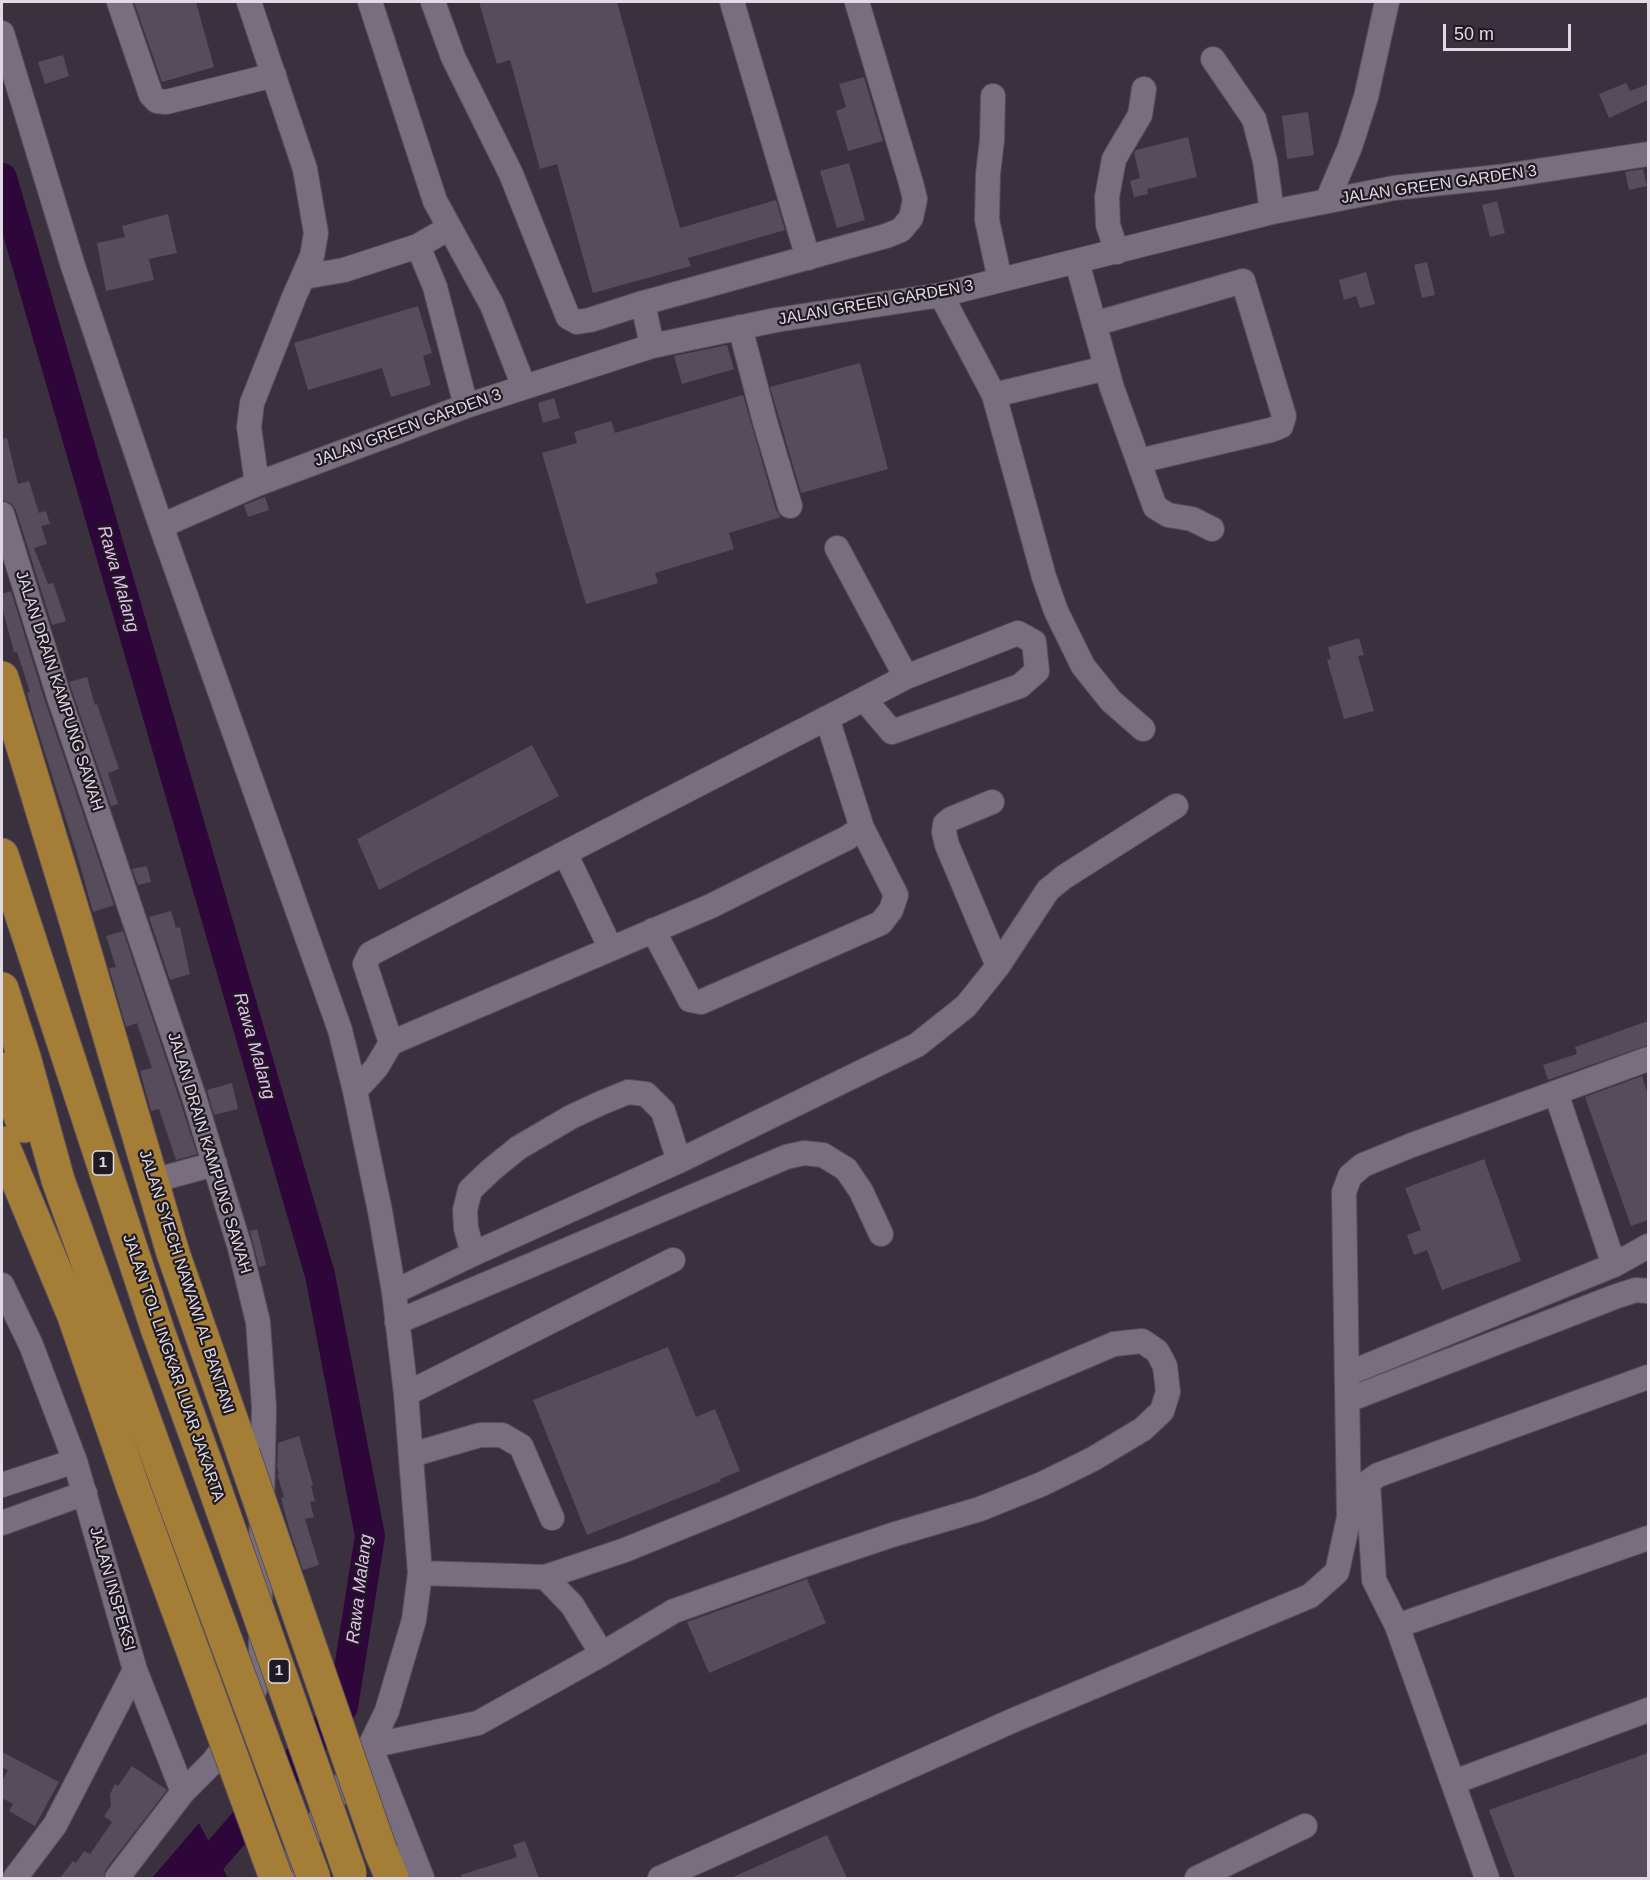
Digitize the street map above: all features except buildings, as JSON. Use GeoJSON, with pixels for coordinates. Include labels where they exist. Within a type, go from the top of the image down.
{"type":"FeatureCollection","features":[{"type":"Feature","properties":{"kind":"highway","name":"JALAN SYECH NAWAWI AL BANTANI"},"geometry":{"type":"LineString","coordinates":[[2,678],[173,1252],[387,1865]]}},
{"type":"Feature","properties":{"kind":"highway","name":"JALAN TOL LINGKAR LUAR JAKARTA"},"geometry":{"type":"LineString","coordinates":[[2,855],[158,1331],[351,1876]]}},
{"type":"Feature","properties":{"kind":"highway"},"geometry":{"type":"LineString","coordinates":[[2,989],[24,1057],[58,1180],[314,1878]]}},
{"type":"Feature","properties":{"kind":"highway"},"geometry":{"type":"LineString","coordinates":[[2,1069],[35,1153],[58,1180]]}},
{"type":"Feature","properties":{"kind":"highway"},"geometry":{"type":"LineString","coordinates":[[2,1143],[74,1316],[134,1490],[278,1878]]}},
{"type":"Feature","properties":{"kind":"street"},"geometry":{"type":"LineString","coordinates":[[119,2],[151,95],[157,101],[166,102],[274,75]]}},
{"type":"Feature","properties":{"kind":"street"},"geometry":{"type":"LineString","coordinates":[[249,2],[305,169],[316,233],[312,256],[252,403],[249,427],[257,483]]}},
{"type":"Feature","properties":{"kind":"street"},"geometry":{"type":"LineString","coordinates":[[370,2],[435,201],[492,305],[524,387]]}},
{"type":"Feature","properties":{"kind":"street"},"geometry":{"type":"LineString","coordinates":[[433,2],[453,57],[511,174],[568,317],[577,322],[901,230],[911,218],[915,200],[912,183],[857,2]]}},
{"type":"Feature","properties":{"kind":"street"},"geometry":{"type":"LineString","coordinates":[[732,2],[808,258]]}},
{"type":"Feature","properties":{"kind":"street"},"geometry":{"type":"LineString","coordinates":[[1328,201],[1350,147],[1366,97],[1387,2]]}},
{"type":"Feature","properties":{"kind":"street"},"geometry":{"type":"LineString","coordinates":[[2,33],[73,266],[161,526],[340,1029],[380,1210],[394,1292],[406,1394],[420,1573],[414,1620],[387,1711],[370,1746],[278,1878]]}},
{"type":"Feature","properties":{"kind":"street"},"geometry":{"type":"LineString","coordinates":[[1213,59],[1254,119],[1265,161],[1272,212]]}},
{"type":"Feature","properties":{"kind":"street"},"geometry":{"type":"LineString","coordinates":[[1117,252],[1108,225],[1107,197],[1114,159],[1140,115],[1144,89]]}},
{"type":"Feature","properties":{"kind":"street"},"geometry":{"type":"LineString","coordinates":[[993,96],[987,220],[1000,280]]}},
{"type":"Feature","properties":{"kind":"street","name":"JALAN GREEN GARDEN 3"},"geometry":{"type":"LineString","coordinates":[[161,526],[257,483],[466,406],[652,346],[740,327],[941,295],[1272,212],[1394,188],[1498,177],[1648,154]]}},
{"type":"Feature","properties":{"kind":"street"},"geometry":{"type":"LineString","coordinates":[[304,277],[344,270],[418,246],[449,228]]}},
{"type":"Feature","properties":{"kind":"street"},"geometry":{"type":"LineString","coordinates":[[418,246],[435,287],[466,406]]}},
{"type":"Feature","properties":{"kind":"street"},"geometry":{"type":"LineString","coordinates":[[1077,262],[1106,368],[1155,507],[1168,515],[1192,519],[1212,529]]}},
{"type":"Feature","properties":{"kind":"street"},"geometry":{"type":"LineString","coordinates":[[1094,324],[1243,281],[1284,416],[1281,426],[1139,461]]}},
{"type":"Feature","properties":{"kind":"street"},"geometry":{"type":"LineString","coordinates":[[941,295],[994,395],[1035,547],[1056,611],[1083,666],[1111,701],[1143,729]]}},
{"type":"Feature","properties":{"kind":"street"},"geometry":{"type":"LineString","coordinates":[[642,303],[652,346]]}},
{"type":"Feature","properties":{"kind":"street"},"geometry":{"type":"LineString","coordinates":[[740,327],[790,506]]}},
{"type":"Feature","properties":{"kind":"street"},"geometry":{"type":"LineString","coordinates":[[994,395],[1106,368]]}},
{"type":"Feature","properties":{"kind":"street","name":"JALAN DRAIN KAMPUNG SAWAH"},"geometry":{"type":"LineString","coordinates":[[2,514],[59,697],[194,1097],[240,1248],[258,1322],[264,1407],[260,1583],[261,1672],[243,1722],[213,1762],[183,1792]]}},
{"type":"Feature","properties":{"kind":"street"},"geometry":{"type":"LineString","coordinates":[[837,548],[906,677]]}},
{"type":"Feature","properties":{"kind":"street"},"geometry":{"type":"LineString","coordinates":[[390,1043],[365,964],[370,954],[906,677],[1018,633],[1034,642],[1037,671],[1020,686],[892,732],[864,699]]}},
{"type":"Feature","properties":{"kind":"street"},"geometry":{"type":"LineString","coordinates":[[654,930],[690,1000],[700,1002],[881,923],[891,910],[896,895],[862,828],[827,718]]}},
{"type":"Feature","properties":{"kind":"street"},"geometry":{"type":"LineString","coordinates":[[992,801],[951,819],[945,824],[944,832],[947,845],[998,966]]}},
{"type":"Feature","properties":{"kind":"street"},"geometry":{"type":"LineString","coordinates":[[394,1292],[679,1161],[916,1045],[966,1006],[998,966],[1048,890],[1064,877],[1176,806]]}},
{"type":"Feature","properties":{"kind":"street"},"geometry":{"type":"LineString","coordinates":[[355,1091],[376,1068],[390,1043],[711,906],[847,838],[862,828]]}},
{"type":"Feature","properties":{"kind":"street"},"geometry":{"type":"LineString","coordinates":[[565,853],[611,949]]}},
{"type":"Feature","properties":{"kind":"street"},"geometry":{"type":"LineString","coordinates":[[660,1878],[1014,1719],[1310,1596],[1336,1572],[1349,1517],[1344,1192],[1350,1176],[1363,1165],[1412,1145],[1648,1059]]}},
{"type":"Feature","properties":{"kind":"street"},"geometry":{"type":"LineString","coordinates":[[473,1254],[466,1228],[465,1210],[470,1190],[518,1148],[571,1117],[601,1103],[628,1092],[646,1094],[663,1111],[679,1161]]}},
{"type":"Feature","properties":{"kind":"street"},"geometry":{"type":"LineString","coordinates":[[1556,1093],[1614,1265]]}},
{"type":"Feature","properties":{"kind":"street"},"geometry":{"type":"LineString","coordinates":[[397,1322],[786,1158],[804,1153],[823,1155],[846,1169],[861,1191],[881,1234]]}},
{"type":"Feature","properties":{"kind":"street"},"geometry":{"type":"LineString","coordinates":[[152,1181],[215,1164]]}},
{"type":"Feature","properties":{"kind":"street"},"geometry":{"type":"LineString","coordinates":[[1347,1374],[1614,1265],[1648,1246]]}},
{"type":"Feature","properties":{"kind":"street"},"geometry":{"type":"LineString","coordinates":[[406,1394],[673,1260]]}},
{"type":"Feature","properties":{"kind":"street","name":"JALAN INSPEKSI"},"geometry":{"type":"LineString","coordinates":[[2,1285],[31,1345],[75,1461],[135,1670],[183,1792]]}},
{"type":"Feature","properties":{"kind":"street"},"geometry":{"type":"LineString","coordinates":[[1348,1400],[1617,1296],[1636,1290],[1648,1291]]}},
{"type":"Feature","properties":{"kind":"street"},"geometry":{"type":"LineString","coordinates":[[370,1746],[478,1723],[674,1611],[892,1535],[980,1509],[1042,1484],[1093,1459],[1143,1429],[1162,1411],[1168,1392],[1165,1366],[1157,1351],[1142,1341],[1114,1344],[726,1509],[625,1550],[545,1577],[420,1573]]}},
{"type":"Feature","properties":{"kind":"street"},"geometry":{"type":"LineString","coordinates":[[1487,1878],[1397,1626],[1374,1580],[1368,1482],[1378,1475],[1648,1377]]}},
{"type":"Feature","properties":{"kind":"street"},"geometry":{"type":"LineString","coordinates":[[411,1455],[480,1435],[502,1435],[521,1446],[552,1518]]}},
{"type":"Feature","properties":{"kind":"street"},"geometry":{"type":"LineString","coordinates":[[2,1485],[75,1461]]}},
{"type":"Feature","properties":{"kind":"street"},"geometry":{"type":"LineString","coordinates":[[2,1523],[85,1493]]}},
{"type":"Feature","properties":{"kind":"street"},"geometry":{"type":"LineString","coordinates":[[1397,1626],[1648,1539]]}},
{"type":"Feature","properties":{"kind":"street"},"geometry":{"type":"LineString","coordinates":[[545,1577],[572,1605],[602,1654]]}},
{"type":"Feature","properties":{"kind":"street"},"geometry":{"type":"LineString","coordinates":[[15,1878],[55,1825],[135,1670]]}},
{"type":"Feature","properties":{"kind":"street"},"geometry":{"type":"LineString","coordinates":[[1454,1782],[1648,1710]]}},
{"type":"Feature","properties":{"kind":"street"},"geometry":{"type":"LineString","coordinates":[[370,1746],[422,1878]]}},
{"type":"Feature","properties":{"kind":"street"},"geometry":{"type":"LineString","coordinates":[[117,1878],[183,1792]]}},
{"type":"Feature","properties":{"kind":"street"},"geometry":{"type":"LineString","coordinates":[[1197,1878],[1305,1826]]}},
{"type":"Feature","properties":{"kind":"shaded area"},"geometry":{"type":"Polygon","coordinates":[[[199,1823],[228,1878],[152,1878],[199,1823]]]}},
{"type":"Feature","properties":{"kind":"waterway","name":"Rawa Malang"},"geometry":{"type":"LineString","coordinates":[[2,178],[320,1275],[370,1536],[343,1707],[196,1878]]}}]}
